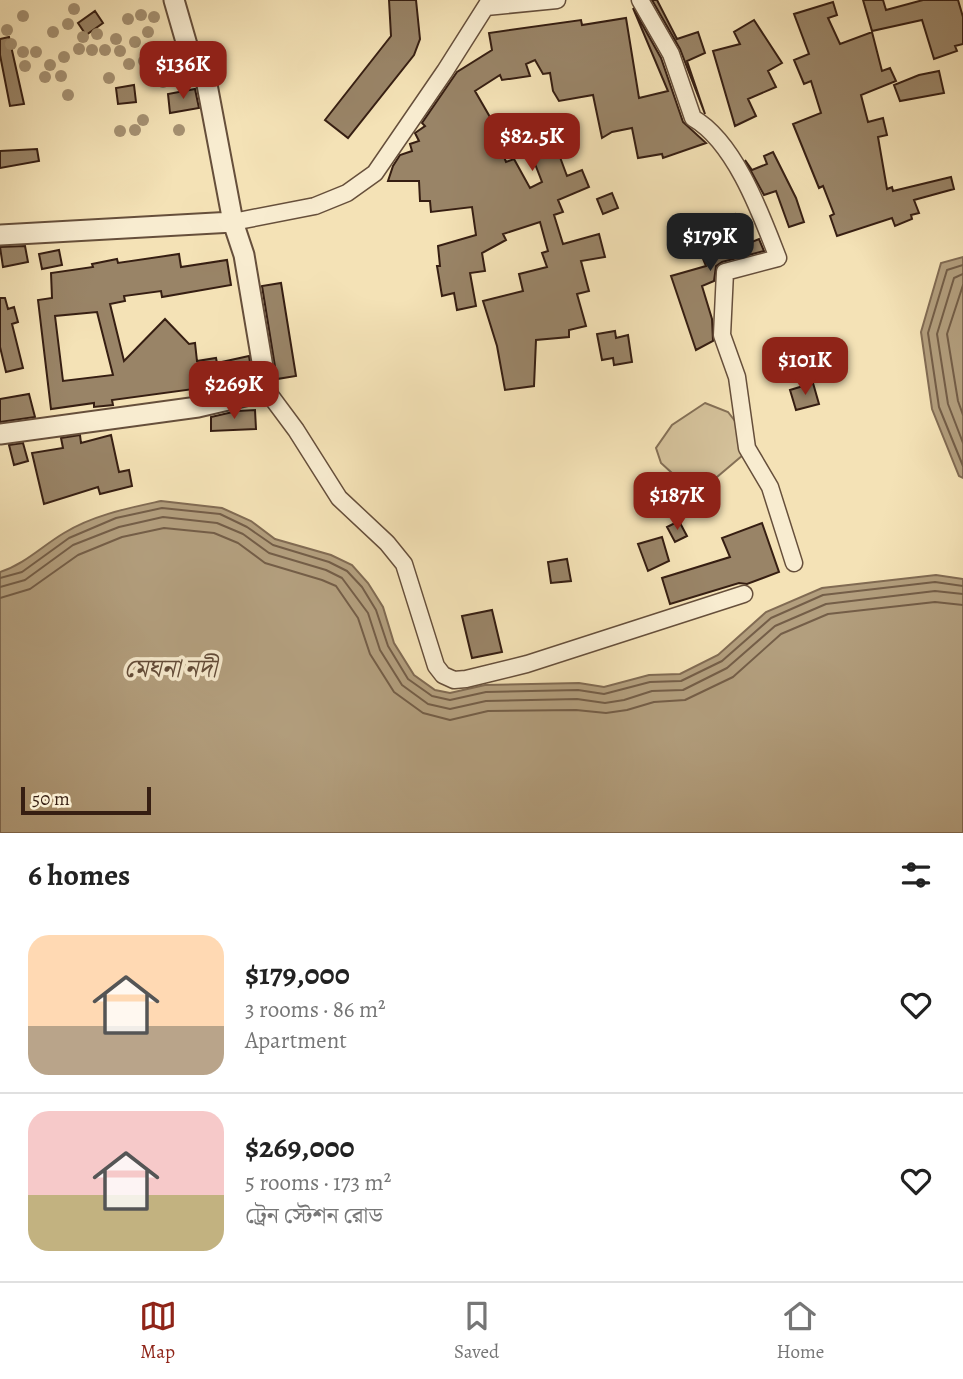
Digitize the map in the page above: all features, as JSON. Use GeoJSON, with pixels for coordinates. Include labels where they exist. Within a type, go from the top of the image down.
{"type":"FeatureCollection","features":[{"type":"Feature","properties":{"kind":"street"},"geometry":{"type":"LineString","coordinates":[[174,0],[187,45],[205,74],[233,222],[244,255],[267,391],[296,430],[339,498],[387,543],[404,564],[436,666],[443,675],[454,680],[527,664],[744,594]]}},
{"type":"Feature","properties":{"kind":"street"},"geometry":{"type":"LineString","coordinates":[[0,235],[233,222],[315,206],[346,193],[374,173],[488,4],[558,0]]}},
{"type":"Feature","properties":{"kind":"street"},"geometry":{"type":"LineString","coordinates":[[640,0],[671,54],[693,118],[708,126],[744,177],[778,258],[725,272],[722,335],[737,377],[747,448],[770,487],[794,563]]}},
{"type":"Feature","properties":{"kind":"street"},"geometry":{"type":"LineString","coordinates":[[0,434],[198,407],[267,391]]}},
{"type":"Feature","properties":{"kind":"shaded area"},"geometry":{"type":"Polygon","coordinates":[[[705,403],[728,412],[745,434],[743,455],[717,477],[693,477],[672,473],[661,463],[656,448],[672,425],[705,403]]]}},
{"type":"Feature","properties":{"kind":"water"},"geometry":{"type":"Polygon","coordinates":[[[963,257],[963,478],[959,476],[932,409],[921,332],[941,263],[963,257]]]}},
{"type":"Feature","properties":{"kind":"water","name":"মেঘনা নদী"},"geometry":{"type":"Polygon","coordinates":[[[161,501],[222,508],[251,521],[275,539],[331,555],[352,565],[368,583],[383,607],[394,643],[414,675],[435,690],[450,693],[485,685],[579,683],[604,687],[649,675],[680,674],[718,655],[766,612],[822,588],[936,575],[963,579],[963,833],[0,833],[0,572],[87,521],[161,501]]]}},
{"type":"Feature","properties":{"kind":"building"},"geometry":{"type":"Polygon","coordinates":[[[389,0],[416,0],[420,39],[414,55],[348,138],[325,120],[391,36],[389,0]]]}},
{"type":"Feature","properties":{"kind":"building"},"geometry":{"type":"Polygon","coordinates":[[[652,0],[657,0],[677,39],[698,32],[705,53],[687,61],[705,114],[680,49],[652,0]]]}},
{"type":"Feature","properties":{"kind":"building"},"geometry":{"type":"Polygon","coordinates":[[[863,0],[883,0],[886,10],[923,0],[958,0],[963,17],[963,44],[955,46],[957,51],[934,59],[922,20],[872,31],[863,0]]]}},
{"type":"Feature","properties":{"kind":"building"},"geometry":{"type":"Polygon","coordinates":[[[833,2],[837,15],[828,18],[840,44],[872,32],[882,71],[890,68],[896,81],[861,95],[868,122],[883,118],[887,135],[878,137],[887,189],[892,187],[893,191],[951,177],[954,189],[914,200],[919,213],[895,226],[892,218],[837,236],[830,216],[834,214],[823,186],[819,188],[793,124],[821,113],[811,81],[804,84],[794,60],[809,54],[794,14],[833,2]]]}},
{"type":"Feature","properties":{"kind":"building"},"geometry":{"type":"Polygon","coordinates":[[[633,8],[661,58],[683,122],[706,143],[663,158],[662,154],[638,158],[632,128],[612,132],[602,138],[593,95],[559,101],[553,91],[550,73],[543,74],[535,60],[526,64],[530,76],[502,80],[500,75],[475,91],[494,124],[491,125],[506,162],[514,159],[530,188],[542,182],[530,151],[554,141],[567,176],[582,170],[589,187],[558,200],[563,212],[554,215],[563,244],[599,234],[605,257],[581,261],[589,291],[577,294],[586,326],[569,330],[569,337],[536,340],[534,386],[505,390],[497,346],[483,301],[523,291],[519,274],[547,267],[542,253],[548,251],[540,222],[503,234],[506,240],[482,253],[485,271],[470,273],[476,306],[457,310],[454,293],[442,296],[437,266],[440,266],[438,246],[476,235],[472,207],[431,212],[430,201],[420,201],[419,181],[388,181],[393,166],[400,155],[412,151],[410,144],[419,141],[415,133],[425,126],[422,123],[457,72],[492,50],[489,33],[581,20],[582,25],[626,18],[639,98],[668,91],[633,8]]]}},
{"type":"Feature","properties":{"kind":"building"},"geometry":{"type":"Polygon","coordinates":[[[95,11],[103,23],[86,35],[78,23],[95,11]]]}},
{"type":"Feature","properties":{"kind":"building"},"geometry":{"type":"Polygon","coordinates":[[[754,20],[782,63],[768,71],[776,87],[748,99],[756,116],[735,126],[713,51],[740,44],[734,32],[754,20]]]}},
{"type":"Feature","properties":{"kind":"building"},"geometry":{"type":"Polygon","coordinates":[[[9,37],[24,104],[10,106],[0,55],[0,39],[9,37]]]}},
{"type":"Feature","properties":{"kind":"building"},"geometry":{"type":"Polygon","coordinates":[[[939,71],[944,93],[900,101],[894,85],[919,75],[939,71]]]}},
{"type":"Feature","properties":{"kind":"building"},"geometry":{"type":"Polygon","coordinates":[[[134,85],[136,102],[118,104],[116,88],[134,85]]]}},
{"type":"Feature","properties":{"kind":"building"},"geometry":{"type":"Polygon","coordinates":[[[195,89],[199,108],[170,113],[168,94],[195,89]]]}},
{"type":"Feature","properties":{"kind":"building"},"geometry":{"type":"Polygon","coordinates":[[[37,149],[39,161],[0,168],[0,151],[37,149]]]}},
{"type":"Feature","properties":{"kind":"building"},"geometry":{"type":"Polygon","coordinates":[[[773,152],[796,198],[804,222],[789,227],[776,191],[764,195],[745,160],[752,170],[767,164],[764,156],[773,152]]]}},
{"type":"Feature","properties":{"kind":"building"},"geometry":{"type":"Polygon","coordinates":[[[612,193],[618,208],[603,214],[597,199],[612,193]]]}},
{"type":"Feature","properties":{"kind":"building"},"geometry":{"type":"Polygon","coordinates":[[[735,214],[747,244],[759,239],[764,251],[722,262],[716,266],[714,281],[702,286],[712,319],[713,341],[696,350],[671,276],[706,266],[692,232],[735,214]]]}},
{"type":"Feature","properties":{"kind":"building"},"geometry":{"type":"Polygon","coordinates":[[[25,246],[28,262],[3,267],[0,247],[25,246]]]}},
{"type":"Feature","properties":{"kind":"building"},"geometry":{"type":"Polygon","coordinates":[[[59,250],[62,265],[42,269],[39,254],[59,250]]]}},
{"type":"Feature","properties":{"kind":"building"},"geometry":{"type":"Polygon","coordinates":[[[179,254],[181,267],[227,260],[231,285],[162,297],[161,291],[124,296],[125,301],[110,304],[124,361],[165,319],[189,344],[195,343],[197,361],[216,358],[217,363],[249,356],[253,381],[112,400],[113,405],[94,407],[94,403],[51,409],[38,300],[52,298],[51,273],[93,267],[92,264],[117,259],[118,263],[179,254]],[[97,312],[55,316],[63,381],[113,375],[97,312]]]}},
{"type":"Feature","properties":{"kind":"building"},"geometry":{"type":"Polygon","coordinates":[[[281,283],[296,376],[277,379],[262,286],[281,283]]]}},
{"type":"Feature","properties":{"kind":"building"},"geometry":{"type":"Polygon","coordinates":[[[0,298],[5,298],[8,309],[14,307],[18,322],[12,324],[23,368],[6,372],[0,347],[0,298]]]}},
{"type":"Feature","properties":{"kind":"building"},"geometry":{"type":"Polygon","coordinates":[[[615,331],[616,338],[628,335],[632,362],[614,365],[613,358],[602,360],[597,334],[615,331]]]}},
{"type":"Feature","properties":{"kind":"building"},"geometry":{"type":"Polygon","coordinates":[[[813,383],[819,404],[796,410],[790,390],[813,383]]]}},
{"type":"Feature","properties":{"kind":"building"},"geometry":{"type":"Polygon","coordinates":[[[29,394],[35,417],[0,422],[0,399],[29,394]]]}},
{"type":"Feature","properties":{"kind":"building"},"geometry":{"type":"Polygon","coordinates":[[[255,410],[256,429],[211,431],[211,417],[255,410]]]}},
{"type":"Feature","properties":{"kind":"building"},"geometry":{"type":"Polygon","coordinates":[[[80,435],[81,443],[111,435],[119,472],[129,470],[132,486],[100,494],[98,487],[44,504],[32,453],[63,448],[61,438],[80,435]]]}},
{"type":"Feature","properties":{"kind":"building"},"geometry":{"type":"Polygon","coordinates":[[[23,443],[28,461],[14,465],[9,445],[23,443]]]}},
{"type":"Feature","properties":{"kind":"building"},"geometry":{"type":"Polygon","coordinates":[[[679,521],[687,536],[675,542],[667,527],[679,521]]]}},
{"type":"Feature","properties":{"kind":"building"},"geometry":{"type":"Polygon","coordinates":[[[762,523],[779,572],[747,584],[739,583],[670,604],[662,578],[730,557],[722,538],[762,523]]]}},
{"type":"Feature","properties":{"kind":"building"},"geometry":{"type":"Polygon","coordinates":[[[662,537],[669,561],[648,571],[638,544],[662,537]]]}},
{"type":"Feature","properties":{"kind":"building"},"geometry":{"type":"Polygon","coordinates":[[[567,559],[571,581],[551,583],[548,562],[567,559]]]}},
{"type":"Feature","properties":{"kind":"building"},"geometry":{"type":"Polygon","coordinates":[[[492,610],[502,652],[472,658],[462,616],[492,610]]]}}]}
